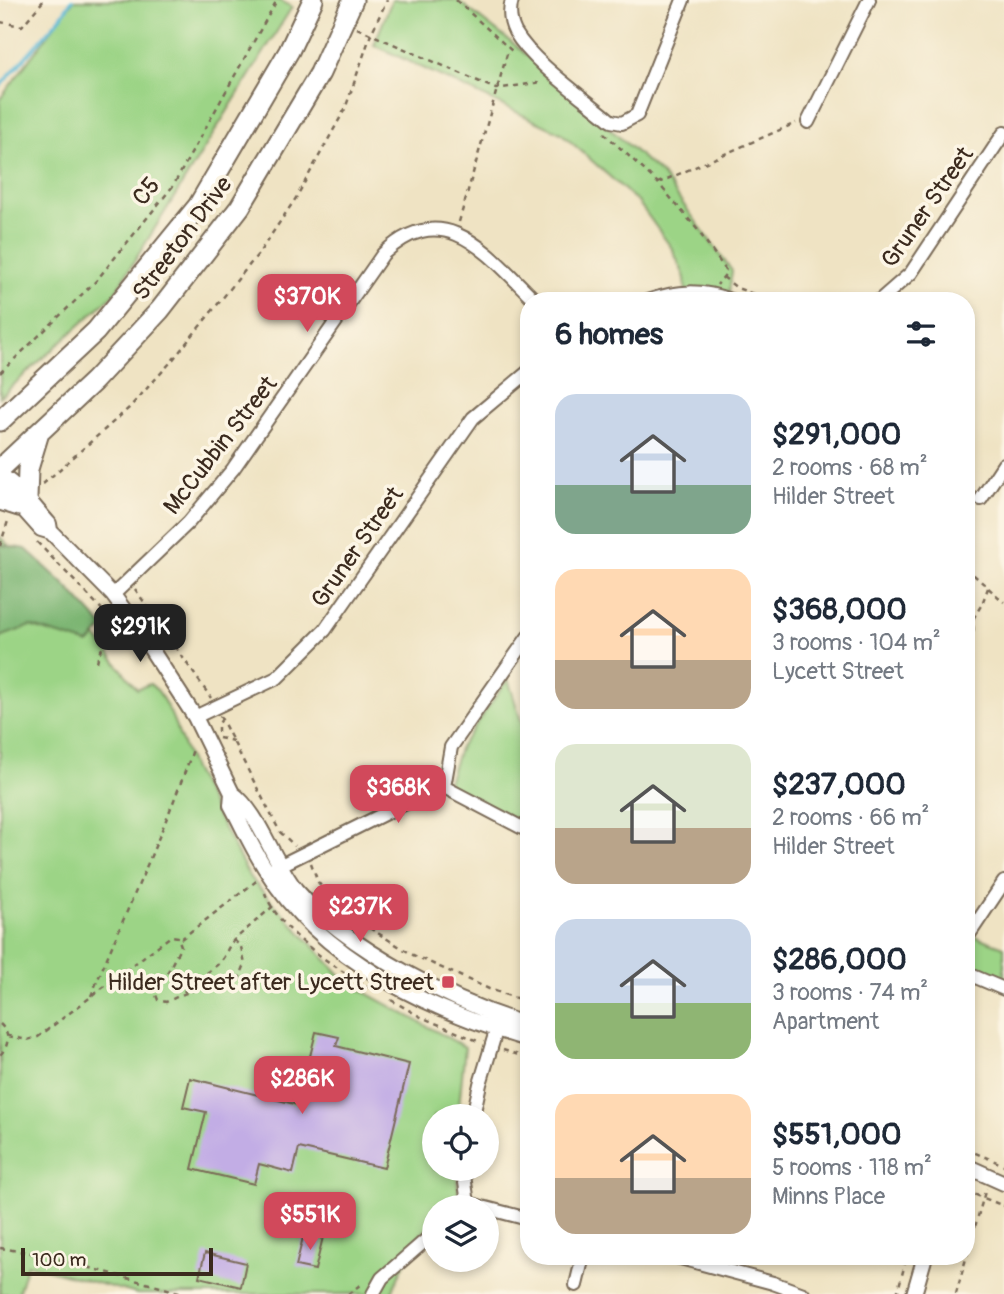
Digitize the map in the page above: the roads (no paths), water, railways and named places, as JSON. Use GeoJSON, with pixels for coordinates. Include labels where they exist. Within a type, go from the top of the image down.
{"type":"FeatureCollection","features":[{"type":"Feature","properties":{"kind":"main road","name":"Streeton Drive"},"geometry":{"type":"LineString","coordinates":[[1,422],[96,331],[198,206],[289,51],[313,0]]}},
{"type":"Feature","properties":{"kind":"main road","name":"Streeton Drive"},"geometry":{"type":"LineString","coordinates":[[0,469],[94,381],[160,310],[240,207],[320,73],[353,0]]}},
{"type":"Feature","properties":{"kind":"main road"},"geometry":{"type":"LineString","coordinates":[[15,509],[39,432]]}},
{"type":"Feature","properties":{"kind":"street"},"geometry":{"type":"LineString","coordinates":[[512,0],[509,10],[514,31],[537,58],[611,121],[622,123],[637,115],[683,0]]}},
{"type":"Feature","properties":{"kind":"street"},"geometry":{"type":"LineString","coordinates":[[808,122],[869,0]]}},
{"type":"Feature","properties":{"kind":"street","name":"Gruner Street"},"geometry":{"type":"LineString","coordinates":[[889,292],[911,273],[1004,133]]}},
{"type":"Feature","properties":{"kind":"street","name":"McCubbin Street"},"geometry":{"type":"LineString","coordinates":[[113,595],[189,523],[233,469],[383,254],[395,243],[415,233],[442,230],[457,232],[477,244],[527,292]]}},
{"type":"Feature","properties":{"kind":"street","name":"Gruner Street"},"geometry":{"type":"LineString","coordinates":[[195,717],[277,678],[325,631],[473,418],[520,379]]}},
{"type":"Feature","properties":{"kind":"street"},"geometry":{"type":"LineString","coordinates":[[981,499],[1004,464]]}},
{"type":"Feature","properties":{"kind":"street"},"geometry":{"type":"LineString","coordinates":[[0,475],[9,481],[15,509]]}},
{"type":"Feature","properties":{"kind":"street"},"geometry":{"type":"LineString","coordinates":[[0,483],[15,509],[49,524],[51,532],[113,595],[123,621],[195,717],[232,793],[231,805],[264,872],[290,892],[305,920],[333,946],[365,969],[407,991],[498,1023],[520,1035]]}},
{"type":"Feature","properties":{"kind":"street"},"geometry":{"type":"LineString","coordinates":[[444,787],[452,747],[520,649]]}},
{"type":"Feature","properties":{"kind":"street"},"geometry":{"type":"LineString","coordinates":[[264,872],[428,792],[444,787],[520,827]]}},
{"type":"Feature","properties":{"kind":"street"},"geometry":{"type":"LineString","coordinates":[[975,926],[1004,882]]}},
{"type":"Feature","properties":{"kind":"street"},"geometry":{"type":"LineString","coordinates":[[975,977],[1004,989]]}},
{"type":"Feature","properties":{"kind":"street"},"geometry":{"type":"LineString","coordinates":[[498,1023],[520,1024]]}},
{"type":"Feature","properties":{"kind":"street"},"geometry":{"type":"LineString","coordinates":[[476,1104],[498,1023]]}},
{"type":"Feature","properties":{"kind":"street"},"geometry":{"type":"LineString","coordinates":[[975,1170],[1004,1183]]}},
{"type":"Feature","properties":{"kind":"street"},"geometry":{"type":"LineString","coordinates":[[499,1211],[520,1217]]}},
{"type":"Feature","properties":{"kind":"street"},"geometry":{"type":"LineString","coordinates":[[373,1294],[382,1278],[422,1243]]}},
{"type":"Feature","properties":{"kind":"street"},"geometry":{"type":"LineString","coordinates":[[576,1285],[581,1265]]}},
{"type":"Feature","properties":{"kind":"street"},"geometry":{"type":"LineString","coordinates":[[701,1265],[771,1288],[803,1294]]}},
{"type":"Feature","properties":{"kind":"street"},"geometry":{"type":"LineString","coordinates":[[914,1294],[922,1265]]}},
{"type":"Feature","properties":{"kind":"waterway"},"geometry":{"type":"LineString","coordinates":[[0,86],[61,17],[72,0]]}},
{"type":"Feature","properties":{"kind":"place","name":"Hilder Street after Lycett Street"},"geometry":{"type":"Point","coordinates":[448,982]}}]}
